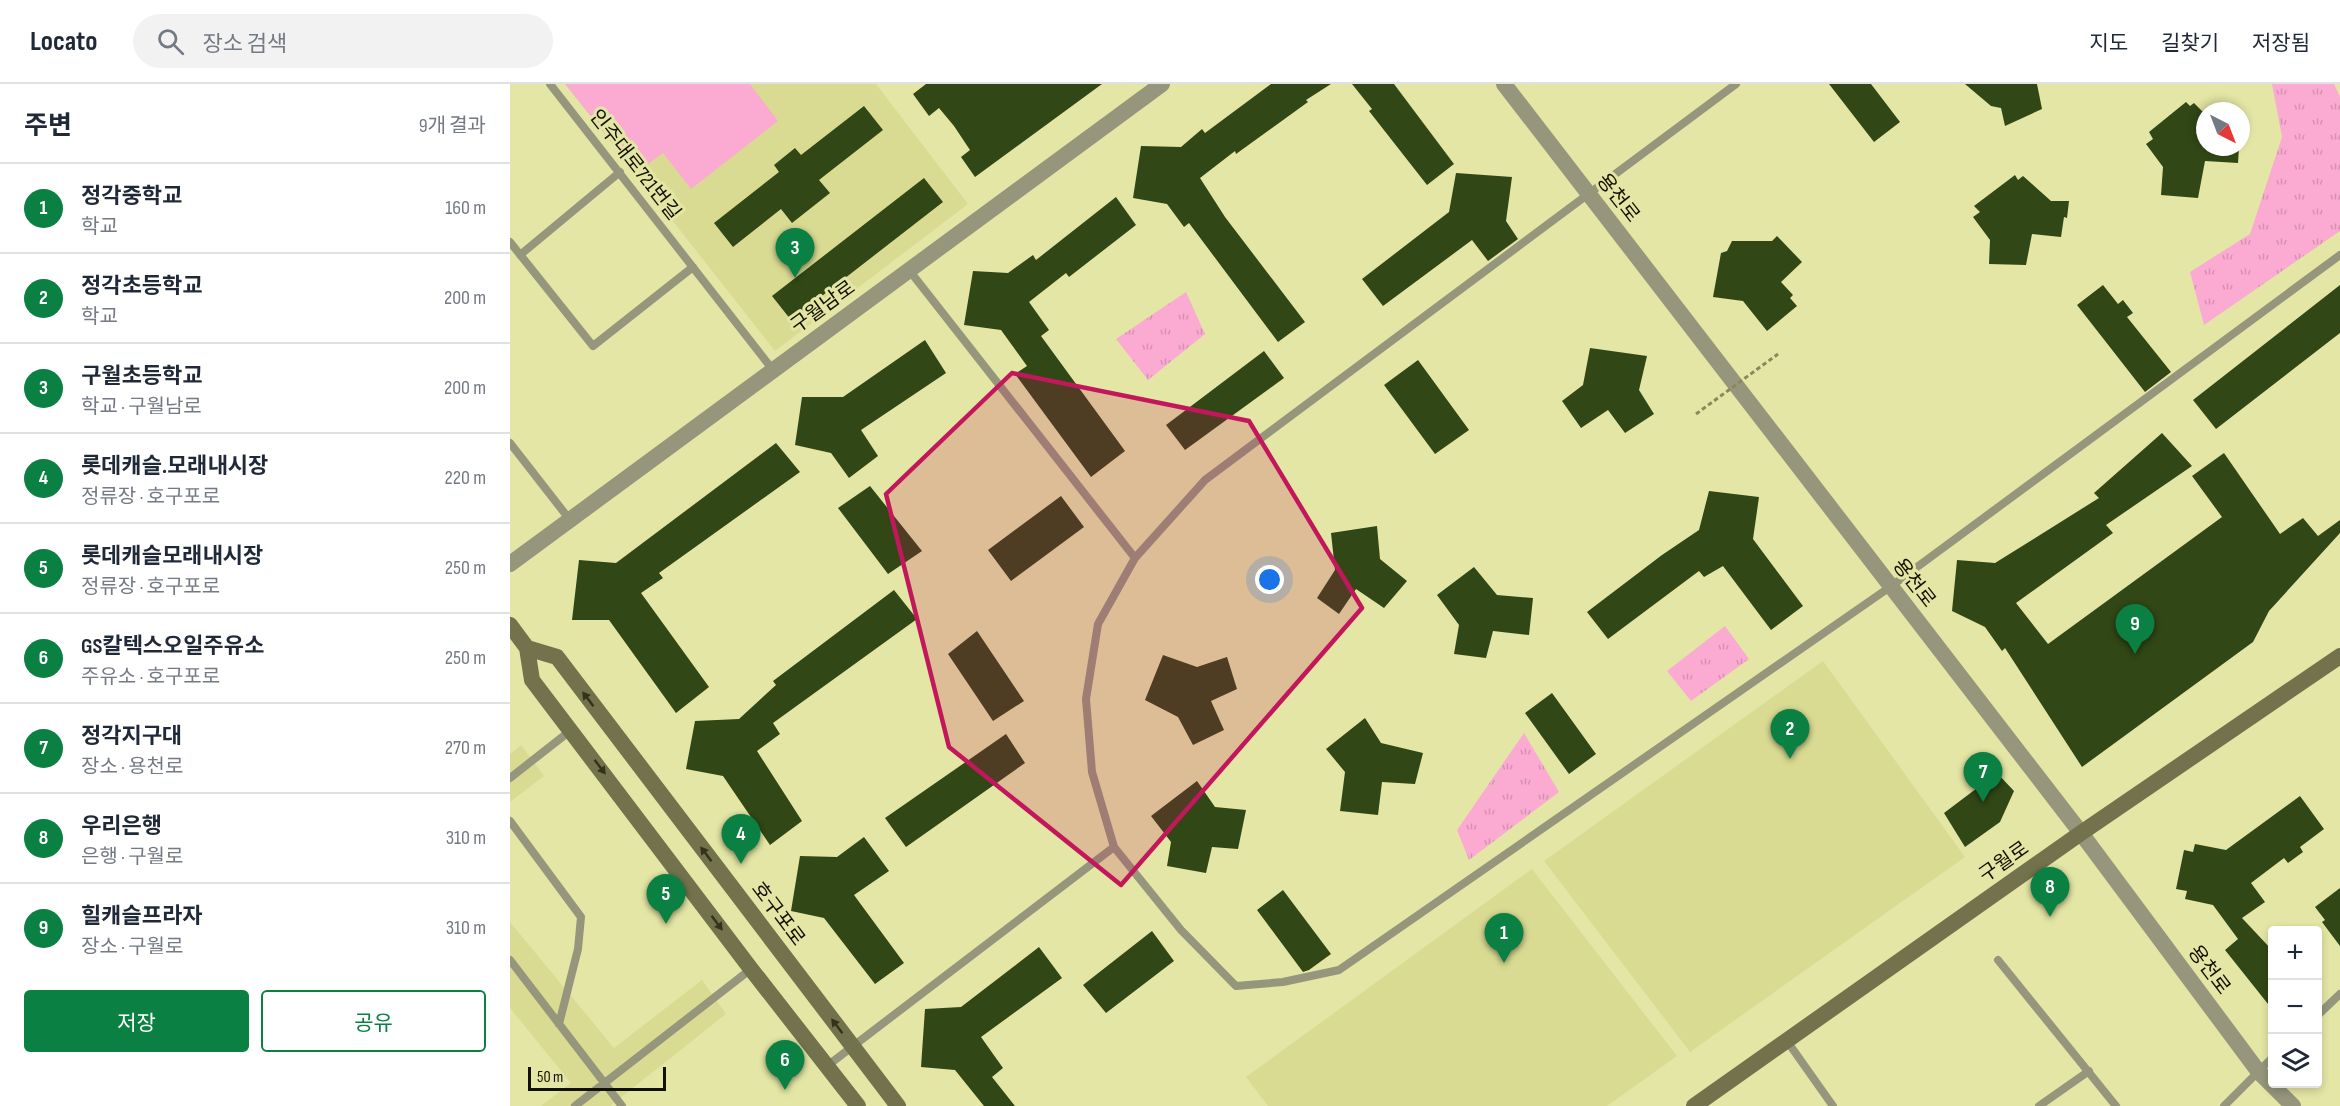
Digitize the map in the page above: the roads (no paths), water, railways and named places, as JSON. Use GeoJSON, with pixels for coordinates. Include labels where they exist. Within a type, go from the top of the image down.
{"type":"FeatureCollection","features":[{"type":"Feature","properties":{"kind":"main road"},"geometry":{"type":"LineString","coordinates":[[510,626],[527,648],[532,680],[858,1106]]}},
{"type":"Feature","properties":{"kind":"main road","name":"호구포로"},"geometry":{"type":"LineString","coordinates":[[527,648],[557,657],[898,1106]]}},
{"type":"Feature","properties":{"kind":"main road","name":"구월로"},"geometry":{"type":"LineString","coordinates":[[1695,1106],[2081,833],[2340,656]]}},
{"type":"Feature","properties":{"kind":"street","name":"구월남로"},"geometry":{"type":"LineString","coordinates":[[510,564],[1162,84]]}},
{"type":"Feature","properties":{"kind":"street","name":"용천로"},"geometry":{"type":"LineString","coordinates":[[1504,84],[2081,833],[2258,1071],[2293,1106]]}},
{"type":"Feature","properties":{"kind":"lane","name":"인주대로721번길"},"geometry":{"type":"LineString","coordinates":[[550,84],[773,370]]}},
{"type":"Feature","properties":{"kind":"lane"},"geometry":{"type":"LineString","coordinates":[[1736,84],[1206,480],[1135,558],[1098,624],[1086,699],[1092,772],[1114,847],[1181,930],[1236,986],[1283,982],[1339,970],[1890,587],[2340,255]]}},
{"type":"Feature","properties":{"kind":"lane"},"geometry":{"type":"LineString","coordinates":[[520,255],[620,172]]}},
{"type":"Feature","properties":{"kind":"lane"},"geometry":{"type":"LineString","coordinates":[[510,242],[593,346],[693,267]]}},
{"type":"Feature","properties":{"kind":"lane"},"geometry":{"type":"LineString","coordinates":[[909,270],[1135,558]]}},
{"type":"Feature","properties":{"kind":"lane"},"geometry":{"type":"LineString","coordinates":[[510,443],[570,520]]}},
{"type":"Feature","properties":{"kind":"lane"},"geometry":{"type":"LineString","coordinates":[[510,778],[572,730]]}},
{"type":"Feature","properties":{"kind":"lane"},"geometry":{"type":"LineString","coordinates":[[510,821],[581,917],[578,949],[559,1024]]}},
{"type":"Feature","properties":{"kind":"lane"},"geometry":{"type":"LineString","coordinates":[[827,1066],[1114,847]]}},
{"type":"Feature","properties":{"kind":"lane"},"geometry":{"type":"LineString","coordinates":[[510,960],[622,1106]]}},
{"type":"Feature","properties":{"kind":"lane"},"geometry":{"type":"LineString","coordinates":[[1998,960],[2116,1106]]}},
{"type":"Feature","properties":{"kind":"lane"},"geometry":{"type":"LineString","coordinates":[[575,1106],[751,969]]}},
{"type":"Feature","properties":{"kind":"lane"},"geometry":{"type":"LineString","coordinates":[[2322,1011],[2340,993]]}},
{"type":"Feature","properties":{"kind":"lane"},"geometry":{"type":"LineString","coordinates":[[1787,1041],[1833,1106]]}},
{"type":"Feature","properties":{"kind":"lane"},"geometry":{"type":"LineString","coordinates":[[2224,1106],[2268,1062]]}},
{"type":"Feature","properties":{"kind":"lane"},"geometry":{"type":"LineString","coordinates":[[2039,1106],[2089,1071]]}},
{"type":"Feature","properties":{"kind":"place","name":"구월초등학교"},"geometry":{"type":"Point","coordinates":[795,278]}},
{"type":"Feature","properties":{"kind":"place","name":"힐캐슬프라자"},"geometry":{"type":"Point","coordinates":[2135,654]}},
{"type":"Feature","properties":{"kind":"place","name":"정각초등학교"},"geometry":{"type":"Point","coordinates":[1790,759]}},
{"type":"Feature","properties":{"kind":"place","name":"정각지구대"},"geometry":{"type":"Point","coordinates":[1983,802]}},
{"type":"Feature","properties":{"kind":"place","name":"롯데캐슬.모래내시장"},"geometry":{"type":"Point","coordinates":[741,864]}},
{"type":"Feature","properties":{"kind":"place","name":"우리은행"},"geometry":{"type":"Point","coordinates":[2050,917]}},
{"type":"Feature","properties":{"kind":"place","name":"롯데캐슬모래내시장"},"geometry":{"type":"Point","coordinates":[666,924]}},
{"type":"Feature","properties":{"kind":"place","name":"정각중학교"},"geometry":{"type":"Point","coordinates":[1504,963]}},
{"type":"Feature","properties":{"kind":"place","name":"GS칼텍스오일주유소"},"geometry":{"type":"Point","coordinates":[785,1090]}}]}
